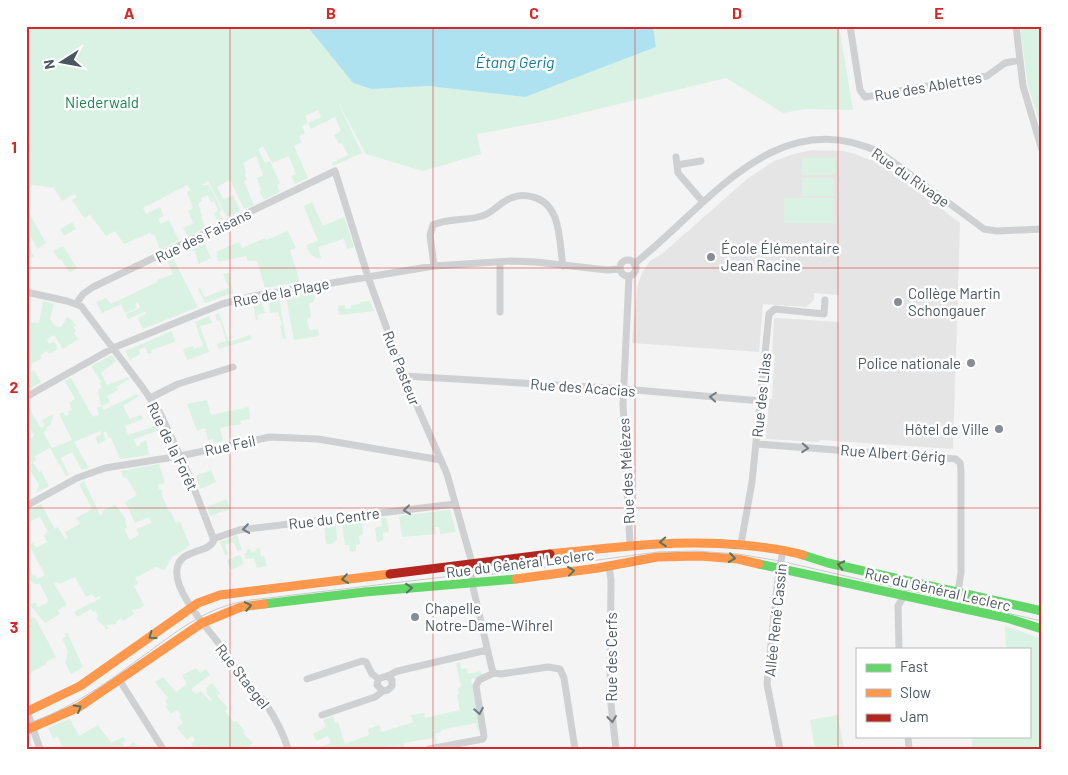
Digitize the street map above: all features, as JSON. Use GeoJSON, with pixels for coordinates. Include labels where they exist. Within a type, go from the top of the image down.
{"type":"FeatureCollection","features":[{"type":"Feature","properties":{"kind":"main road","name":"Rue du Général Leclerc"},"geometry":{"type":"LineString","coordinates":[[27,712],[80,686],[204,600],[230,593],[630,545],[678,541],[741,544],[783,550],[828,563],[1042,611]]}},
{"type":"Feature","properties":{"kind":"main road","name":"Rue du Général Leclerc"},"geometry":{"type":"LineString","coordinates":[[30,728],[71,712],[120,681],[202,623],[226,612],[253,605],[365,592],[472,583],[609,566],[657,557],[700,556],[738,559],[905,594],[1007,618],[1042,629]]}},
{"type":"Feature","properties":{"kind":"street","name":"Rue des Ablettes"},"geometry":{"type":"LineString","coordinates":[[850,26],[860,90],[863,96],[868,97],[987,76],[1005,63],[1020,60]]}},
{"type":"Feature","properties":{"kind":"street"},"geometry":{"type":"LineString","coordinates":[[1016,26],[1027,101],[1042,150]]}},
{"type":"Feature","properties":{"kind":"street","name":"Rue du Rivage"},"geometry":{"type":"LineString","coordinates":[[634,264],[745,167],[776,149],[811,139],[839,140],[869,147],[890,158],[984,229],[996,231],[1042,229]]}},
{"type":"Feature","properties":{"kind":"street"},"geometry":{"type":"LineString","coordinates":[[701,161],[676,161],[678,173],[703,202]]}},
{"type":"Feature","properties":{"kind":"street","name":"Rue Pasteur"},"geometry":{"type":"LineString","coordinates":[[335,172],[368,277],[404,376],[441,460],[456,504],[472,563],[472,583],[494,673]]}},
{"type":"Feature","properties":{"kind":"street","name":"Rue des Faisans"},"geometry":{"type":"LineString","coordinates":[[76,304],[83,294],[93,287],[335,172]]}},
{"type":"Feature","properties":{"kind":"street"},"geometry":{"type":"LineString","coordinates":[[434,266],[430,235],[430,229],[433,225],[483,216],[493,211],[504,201],[520,196],[532,197],[542,201],[554,214],[563,266]]}},
{"type":"Feature","properties":{"kind":"street"},"geometry":{"type":"LineString","coordinates":[[625,261],[634,264],[635,271],[629,276],[623,275],[620,266],[625,261]]}},
{"type":"Feature","properties":{"kind":"street"},"geometry":{"type":"LineString","coordinates":[[368,277],[434,266],[500,262],[536,262],[607,270],[620,269]]}},
{"type":"Feature","properties":{"kind":"street"},"geometry":{"type":"LineString","coordinates":[[500,262],[500,312]]}},
{"type":"Feature","properties":{"kind":"street","name":"Rue des Mélèzes"},"geometry":{"type":"LineString","coordinates":[[629,276],[630,292],[624,389],[630,545]]}},
{"type":"Feature","properties":{"kind":"street","name":"Rue de la Plage"},"geometry":{"type":"LineString","coordinates":[[26,397],[113,348],[200,313],[241,299],[368,277]]}},
{"type":"Feature","properties":{"kind":"street"},"geometry":{"type":"LineString","coordinates":[[26,292],[76,304]]}},
{"type":"Feature","properties":{"kind":"street","name":"Rue des Lilas"},"geometry":{"type":"LineString","coordinates":[[741,544],[752,482],[769,314],[775,309],[824,314],[825,300]]}},
{"type":"Feature","properties":{"kind":"street","name":"Rue de la Forêt"},"geometry":{"type":"LineString","coordinates":[[76,304],[87,313],[150,398],[164,421],[213,539]]}},
{"type":"Feature","properties":{"kind":"street"},"geometry":{"type":"LineString","coordinates":[[150,398],[178,384],[233,367]]}},
{"type":"Feature","properties":{"kind":"street","name":"Rue des Acacias"},"geometry":{"type":"LineString","coordinates":[[404,376],[624,389],[761,401]]}},
{"type":"Feature","properties":{"kind":"street","name":"Rue Feil"},"geometry":{"type":"LineString","coordinates":[[26,506],[66,483],[96,471],[270,437],[318,439],[441,460]]}},
{"type":"Feature","properties":{"kind":"street","name":"Rue Albert Gérig"},"geometry":{"type":"LineString","coordinates":[[756,444],[954,458],[960,463],[961,573],[958,591]]}},
{"type":"Feature","properties":{"kind":"street","name":"Rue du Centre"},"geometry":{"type":"LineString","coordinates":[[213,539],[239,530],[456,504]]}},
{"type":"Feature","properties":{"kind":"street"},"geometry":{"type":"LineString","coordinates":[[192,607],[178,584],[176,571],[186,555],[213,544],[213,539]]}},
{"type":"Feature","properties":{"kind":"street","name":"Allée René Cassin"},"geometry":{"type":"LineString","coordinates":[[780,749],[767,684],[779,567],[783,550]]}},
{"type":"Feature","properties":{"kind":"street","name":"Rue des Cerfs"},"geometry":{"type":"LineString","coordinates":[[609,566],[611,580],[610,696],[616,749]]}},
{"type":"Feature","properties":{"kind":"street"},"geometry":{"type":"LineString","coordinates":[[899,648],[898,606],[905,594]]}},
{"type":"Feature","properties":{"kind":"street","name":"Rue Staegel"},"geometry":{"type":"LineString","coordinates":[[192,607],[235,669],[269,709],[281,729],[288,749]]}},
{"type":"Feature","properties":{"kind":"street"},"geometry":{"type":"LineString","coordinates":[[378,679],[398,671],[487,650]]}},
{"type":"Feature","properties":{"kind":"street"},"geometry":{"type":"LineString","coordinates":[[308,679],[362,661],[366,662],[372,674],[378,679]]}},
{"type":"Feature","properties":{"kind":"street"},"geometry":{"type":"LineString","coordinates":[[430,749],[483,739],[476,686],[479,680],[494,673],[506,674],[548,667],[560,669],[564,678],[575,749]]}},
{"type":"Feature","properties":{"kind":"street"},"geometry":{"type":"LineString","coordinates":[[322,715],[375,698],[382,691],[388,690],[392,686],[392,680],[387,676]]}},
{"type":"Feature","properties":{"kind":"street"},"geometry":{"type":"LineString","coordinates":[[378,679],[378,688],[382,691]]}},
{"type":"Feature","properties":{"kind":"street"},"geometry":{"type":"LineString","coordinates":[[120,681],[163,749]]}},
{"type":"Feature","properties":{"kind":"street"},"geometry":{"type":"LineString","coordinates":[[27,712],[30,728],[40,749]]}},
{"type":"Feature","properties":{"kind":"shaded area"},"geometry":{"type":"Polygon","coordinates":[[[812,150],[843,151],[876,162],[887,168],[960,223],[953,449],[821,440],[818,442],[766,439],[769,399],[772,399],[775,355],[772,354],[774,319],[839,322],[839,295],[814,293],[814,300],[806,307],[763,304],[759,352],[632,343],[637,287],[642,273],[650,261],[663,253],[747,179],[774,161],[812,150]]]}},
{"type":"Feature","properties":{"kind":"green space","name":"Niederwald"},"geometry":{"type":"Polygon","coordinates":[[[26,26],[307,26],[353,83],[370,89],[428,86],[525,97],[656,47],[653,26],[839,26],[853,110],[805,109],[783,113],[726,78],[553,120],[477,134],[481,154],[423,171],[366,154],[337,100],[362,153],[333,166],[332,163],[348,155],[342,143],[339,144],[334,135],[341,131],[335,117],[311,129],[308,123],[302,126],[305,133],[299,136],[302,142],[294,146],[308,178],[295,184],[291,176],[296,174],[289,156],[272,163],[263,146],[258,149],[265,163],[270,161],[280,183],[277,185],[280,192],[264,200],[259,191],[261,190],[257,178],[263,175],[256,156],[243,163],[247,180],[244,181],[254,205],[244,209],[230,180],[217,187],[223,199],[233,195],[240,211],[227,217],[208,181],[201,185],[209,185],[222,210],[219,212],[223,220],[218,222],[214,214],[218,210],[214,201],[211,202],[208,195],[201,198],[202,201],[198,204],[205,228],[188,237],[183,228],[193,223],[188,211],[193,208],[187,192],[190,190],[187,185],[143,208],[146,214],[160,207],[164,216],[158,219],[161,224],[169,220],[179,240],[160,250],[154,234],[151,235],[150,233],[124,244],[115,231],[106,236],[90,215],[84,218],[72,200],[77,197],[74,194],[62,201],[54,188],[33,185],[26,192],[26,26]],[[318,110],[305,116],[308,123],[321,117],[318,110]]]}},
{"type":"Feature","properties":{"kind":"green space"},"geometry":{"type":"Polygon","coordinates":[[[1020,26],[1040,26],[1042,38],[1042,129],[1028,86],[1020,26]]]}},
{"type":"Feature","properties":{"kind":"green space"},"geometry":{"type":"Polygon","coordinates":[[[802,158],[835,158],[835,175],[802,175],[802,158]]]}},
{"type":"Feature","properties":{"kind":"green space"},"geometry":{"type":"Polygon","coordinates":[[[802,178],[834,178],[834,196],[802,196],[802,178]]]}},
{"type":"Feature","properties":{"kind":"green space"},"geometry":{"type":"Polygon","coordinates":[[[784,198],[834,198],[834,223],[784,223],[784,198]]]}},
{"type":"Feature","properties":{"kind":"green space"},"geometry":{"type":"Polygon","coordinates":[[[312,202],[323,226],[344,217],[354,247],[347,249],[344,239],[318,247],[321,258],[316,258],[312,255],[306,245],[318,241],[304,206],[312,202]]]}},
{"type":"Feature","properties":{"kind":"green space"},"geometry":{"type":"Polygon","coordinates":[[[26,208],[46,243],[37,249],[31,237],[29,238],[31,242],[27,244],[34,256],[26,261],[26,208]]]}},
{"type":"Feature","properties":{"kind":"green space"},"geometry":{"type":"Polygon","coordinates":[[[72,222],[76,229],[64,236],[60,229],[72,222]]]}},
{"type":"Feature","properties":{"kind":"green space"},"geometry":{"type":"Polygon","coordinates":[[[288,231],[296,248],[290,250],[300,282],[265,288],[257,261],[248,261],[246,256],[219,262],[216,256],[218,255],[216,252],[239,242],[242,248],[288,231]]]}},
{"type":"Feature","properties":{"kind":"green space"},"geometry":{"type":"Polygon","coordinates":[[[203,241],[211,258],[199,264],[194,250],[190,252],[188,248],[203,241]]]}},
{"type":"Feature","properties":{"kind":"green space"},"geometry":{"type":"Polygon","coordinates":[[[63,246],[77,268],[71,272],[68,271],[61,259],[59,260],[53,251],[63,246]]]}},
{"type":"Feature","properties":{"kind":"green space"},"geometry":{"type":"Polygon","coordinates":[[[172,256],[198,307],[143,329],[138,318],[146,314],[145,312],[128,319],[126,314],[140,308],[138,302],[135,304],[137,308],[125,313],[121,304],[102,313],[96,302],[106,298],[111,304],[157,282],[157,280],[173,274],[166,258],[172,256]]]}},
{"type":"Feature","properties":{"kind":"green space"},"geometry":{"type":"Polygon","coordinates":[[[229,273],[233,293],[205,303],[198,289],[200,288],[205,297],[229,288],[223,274],[229,273]]]}},
{"type":"Feature","properties":{"kind":"green space"},"geometry":{"type":"Polygon","coordinates":[[[314,292],[315,299],[312,303],[309,303],[311,317],[307,318],[309,330],[318,329],[319,336],[294,340],[286,298],[314,292]]]}},
{"type":"Feature","properties":{"kind":"green space"},"geometry":{"type":"Polygon","coordinates":[[[279,298],[286,339],[283,339],[280,326],[282,325],[278,312],[270,313],[269,301],[279,298]]]}},
{"type":"Feature","properties":{"kind":"green space"},"geometry":{"type":"Polygon","coordinates":[[[43,301],[54,304],[50,319],[55,326],[61,327],[67,317],[72,320],[76,325],[73,327],[78,339],[63,349],[54,335],[47,340],[49,344],[54,341],[58,349],[49,354],[47,351],[40,355],[42,358],[31,364],[32,367],[27,369],[26,355],[30,359],[26,351],[26,316],[28,322],[39,323],[43,301]]]}},
{"type":"Feature","properties":{"kind":"green space"},"geometry":{"type":"Polygon","coordinates":[[[261,301],[265,313],[257,315],[258,320],[256,320],[253,303],[261,301]]]}},
{"type":"Feature","properties":{"kind":"green space"},"geometry":{"type":"Polygon","coordinates":[[[370,301],[374,311],[339,315],[338,306],[345,305],[346,309],[351,308],[351,305],[360,304],[360,302],[370,301]]]}},
{"type":"Feature","properties":{"kind":"green space"},"geometry":{"type":"Polygon","coordinates":[[[219,313],[229,342],[250,335],[252,339],[219,349],[217,344],[226,341],[220,320],[217,321],[215,314],[219,313]]]}},
{"type":"Feature","properties":{"kind":"green space"},"geometry":{"type":"Polygon","coordinates":[[[209,316],[212,323],[200,326],[209,352],[187,360],[183,349],[193,346],[194,349],[203,346],[195,322],[209,316]]]}},
{"type":"Feature","properties":{"kind":"green space"},"geometry":{"type":"Polygon","coordinates":[[[172,331],[175,342],[151,350],[152,353],[148,354],[145,347],[139,350],[140,354],[130,360],[125,351],[172,331]]]}},
{"type":"Feature","properties":{"kind":"green space"},"geometry":{"type":"Polygon","coordinates":[[[113,356],[116,361],[101,373],[107,385],[128,377],[130,379],[116,387],[118,390],[107,396],[110,402],[102,406],[104,410],[137,394],[139,396],[123,406],[130,419],[141,415],[143,419],[125,426],[128,435],[156,426],[153,419],[156,418],[162,429],[134,439],[137,447],[146,440],[149,455],[120,459],[106,431],[103,433],[106,440],[98,444],[95,437],[101,435],[100,431],[74,442],[89,468],[82,470],[72,452],[61,458],[69,475],[66,476],[50,448],[35,456],[36,460],[33,462],[39,472],[41,471],[49,486],[36,493],[39,485],[28,467],[32,464],[26,452],[26,440],[34,436],[26,421],[26,403],[41,428],[45,426],[42,420],[53,414],[51,425],[46,427],[47,430],[43,432],[52,448],[72,440],[59,414],[63,412],[66,416],[69,414],[68,412],[72,409],[69,403],[75,399],[65,381],[71,378],[93,417],[99,414],[97,408],[101,406],[98,390],[102,388],[99,383],[101,382],[91,366],[113,356]]]}},
{"type":"Feature","properties":{"kind":"green space"},"geometry":{"type":"Polygon","coordinates":[[[34,370],[41,382],[26,391],[26,385],[31,383],[28,379],[31,377],[29,373],[34,370]]]}},
{"type":"Feature","properties":{"kind":"green space"},"geometry":{"type":"Polygon","coordinates":[[[207,400],[211,415],[249,407],[250,419],[240,421],[241,424],[220,428],[223,441],[214,443],[213,439],[208,440],[205,428],[197,431],[187,404],[207,400]]]}},
{"type":"Feature","properties":{"kind":"green space"},"geometry":{"type":"Polygon","coordinates":[[[159,464],[165,483],[158,485],[159,489],[163,492],[161,493],[176,523],[180,521],[190,546],[172,557],[165,570],[156,567],[135,578],[138,584],[134,586],[144,605],[139,609],[132,610],[134,614],[123,621],[121,618],[116,622],[117,624],[107,625],[109,628],[105,630],[105,627],[96,619],[98,618],[96,611],[93,612],[91,609],[77,617],[74,612],[101,598],[100,596],[95,598],[92,594],[86,597],[75,577],[59,584],[57,582],[54,584],[67,605],[58,610],[60,614],[45,623],[30,605],[35,602],[38,607],[47,603],[48,600],[40,584],[35,584],[30,580],[26,582],[26,561],[33,576],[35,575],[37,579],[45,575],[29,545],[33,543],[36,548],[47,542],[44,535],[48,532],[40,517],[31,521],[26,519],[26,512],[41,504],[55,529],[58,527],[65,539],[68,538],[65,532],[80,524],[76,518],[92,509],[79,484],[84,481],[100,515],[103,514],[102,511],[115,505],[126,519],[127,528],[124,529],[130,540],[139,535],[136,529],[151,523],[149,517],[135,523],[125,502],[137,495],[127,478],[123,477],[121,471],[159,464]]]}},
{"type":"Feature","properties":{"kind":"green space"},"geometry":{"type":"Polygon","coordinates":[[[211,470],[216,482],[200,489],[195,476],[211,470]]]}},
{"type":"Feature","properties":{"kind":"green space"},"geometry":{"type":"Polygon","coordinates":[[[226,499],[230,509],[210,516],[207,507],[226,499]]]}},
{"type":"Feature","properties":{"kind":"green space"},"geometry":{"type":"Polygon","coordinates":[[[450,510],[456,532],[440,534],[439,527],[435,527],[436,534],[402,537],[399,516],[450,510]]]}},
{"type":"Feature","properties":{"kind":"green space"},"geometry":{"type":"Polygon","coordinates":[[[381,518],[387,518],[389,532],[383,533],[383,540],[377,543],[375,528],[382,526],[381,518]]]}},
{"type":"Feature","properties":{"kind":"green space"},"geometry":{"type":"Polygon","coordinates":[[[362,520],[363,535],[359,536],[360,544],[356,545],[356,551],[350,552],[349,545],[345,545],[342,523],[362,520]]]}},
{"type":"Feature","properties":{"kind":"green space"},"geometry":{"type":"Polygon","coordinates":[[[336,524],[337,540],[331,544],[326,544],[324,525],[336,524]]]}},
{"type":"Feature","properties":{"kind":"green space"},"geometry":{"type":"Polygon","coordinates":[[[237,535],[242,550],[238,551],[233,542],[225,545],[228,554],[225,555],[220,542],[237,535]]]}},
{"type":"Feature","properties":{"kind":"green space"},"geometry":{"type":"Polygon","coordinates":[[[260,548],[261,556],[264,556],[267,566],[257,568],[254,558],[246,559],[244,554],[247,553],[246,550],[250,549],[251,552],[260,548]]]}},
{"type":"Feature","properties":{"kind":"green space"},"geometry":{"type":"Polygon","coordinates":[[[240,555],[244,564],[231,570],[227,560],[240,555]]]}},
{"type":"Feature","properties":{"kind":"green space"},"geometry":{"type":"Polygon","coordinates":[[[26,614],[36,619],[56,657],[28,674],[26,671],[26,614]]]}},
{"type":"Feature","properties":{"kind":"green space"},"geometry":{"type":"Polygon","coordinates":[[[1005,626],[1042,639],[1042,749],[972,749],[972,738],[1030,738],[1030,648],[1006,648],[1005,626]]]}},
{"type":"Feature","properties":{"kind":"green space"},"geometry":{"type":"Polygon","coordinates":[[[67,632],[83,667],[71,674],[65,663],[68,651],[62,638],[66,637],[65,634],[67,632]]]}},
{"type":"Feature","properties":{"kind":"green space"},"geometry":{"type":"Polygon","coordinates":[[[460,662],[461,669],[466,668],[468,674],[481,671],[482,676],[471,679],[480,730],[478,730],[476,723],[441,730],[441,732],[435,734],[437,746],[435,747],[433,738],[404,743],[404,749],[401,749],[400,746],[391,746],[380,749],[321,749],[320,747],[331,743],[328,736],[316,741],[313,734],[326,727],[323,720],[333,716],[335,723],[338,722],[345,744],[369,735],[368,729],[379,725],[382,732],[413,722],[411,715],[424,713],[425,718],[460,710],[457,695],[459,694],[458,688],[461,687],[456,663],[460,662]]]}},
{"type":"Feature","properties":{"kind":"green space"},"geometry":{"type":"Polygon","coordinates":[[[196,668],[200,673],[206,669],[210,675],[191,689],[196,694],[201,691],[210,701],[212,700],[207,694],[206,688],[212,683],[220,693],[217,696],[228,708],[225,711],[245,731],[243,733],[253,743],[247,749],[204,749],[203,747],[195,749],[191,744],[195,740],[192,736],[187,740],[177,728],[183,723],[179,717],[181,715],[177,710],[171,714],[166,707],[168,705],[165,701],[168,698],[155,682],[163,677],[176,692],[187,684],[182,675],[196,668]]]}},
{"type":"Feature","properties":{"kind":"green space"},"geometry":{"type":"Polygon","coordinates":[[[838,715],[844,749],[815,749],[810,720],[838,715]]]}},
{"type":"Feature","properties":{"kind":"green space"},"geometry":{"type":"Polygon","coordinates":[[[70,719],[79,736],[98,725],[111,743],[123,737],[126,740],[122,743],[125,748],[134,742],[137,746],[133,749],[63,749],[58,737],[53,738],[48,728],[70,719]]]}},
{"type":"Feature","properties":{"kind":"water","name":"Étang Gerig"},"geometry":{"type":"Polygon","coordinates":[[[307,26],[653,26],[656,47],[525,97],[428,86],[371,89],[353,83],[307,26]]]}},
{"type":"Feature","properties":{"kind":"tram line"},"geometry":{"type":"LineString","coordinates":[[26,724],[59,711],[90,693],[195,620],[235,603],[452,576],[493,574],[658,552],[695,551],[738,554],[780,561],[1042,621]]}},
{"type":"Feature","properties":{"kind":"traffic: fast"},"geometry":{"type":"LineString","coordinates":[[803,555],[828,563],[1042,611]]}},
{"type":"Feature","properties":{"kind":"traffic: fast"},"geometry":{"type":"LineString","coordinates":[[759,564],[1007,618],[1042,629]]}},
{"type":"Feature","properties":{"kind":"traffic: fast"},"geometry":{"type":"LineString","coordinates":[[264,604],[365,592],[516,579]]}},
{"type":"Feature","properties":{"kind":"traffic: slow"},"geometry":{"type":"LineString","coordinates":[[550,554],[670,543],[718,543],[781,550],[803,555]]}},
{"type":"Feature","properties":{"kind":"traffic: slow"},"geometry":{"type":"LineString","coordinates":[[516,579],[598,568],[657,557],[700,556],[738,559],[759,564]]}},
{"type":"Feature","properties":{"kind":"traffic: slow"},"geometry":{"type":"LineString","coordinates":[[26,712],[80,686],[198,603],[220,595],[390,574]]}},
{"type":"Feature","properties":{"kind":"traffic: slow"},"geometry":{"type":"LineString","coordinates":[[26,730],[79,707],[202,623],[241,607],[264,604]]}},
{"type":"Feature","properties":{"kind":"traffic: jam"},"geometry":{"type":"LineString","coordinates":[[390,574],[550,554]]}},
{"type":"Feature","properties":{"kind":"place","name":"École Élémentaire Jean Racine"},"geometry":{"type":"Point","coordinates":[711,257]}},
{"type":"Feature","properties":{"kind":"place","name":"Collège Martin Schongauer"},"geometry":{"type":"Point","coordinates":[898,302]}},
{"type":"Feature","properties":{"kind":"place","name":"Police nationale"},"geometry":{"type":"Point","coordinates":[971,363]}},
{"type":"Feature","properties":{"kind":"place","name":"Hôtel de Ville"},"geometry":{"type":"Point","coordinates":[999,429]}},
{"type":"Feature","properties":{"kind":"place","name":"Chapelle Notre-Dame-Wihrel"},"geometry":{"type":"Point","coordinates":[415,617]}}]}
